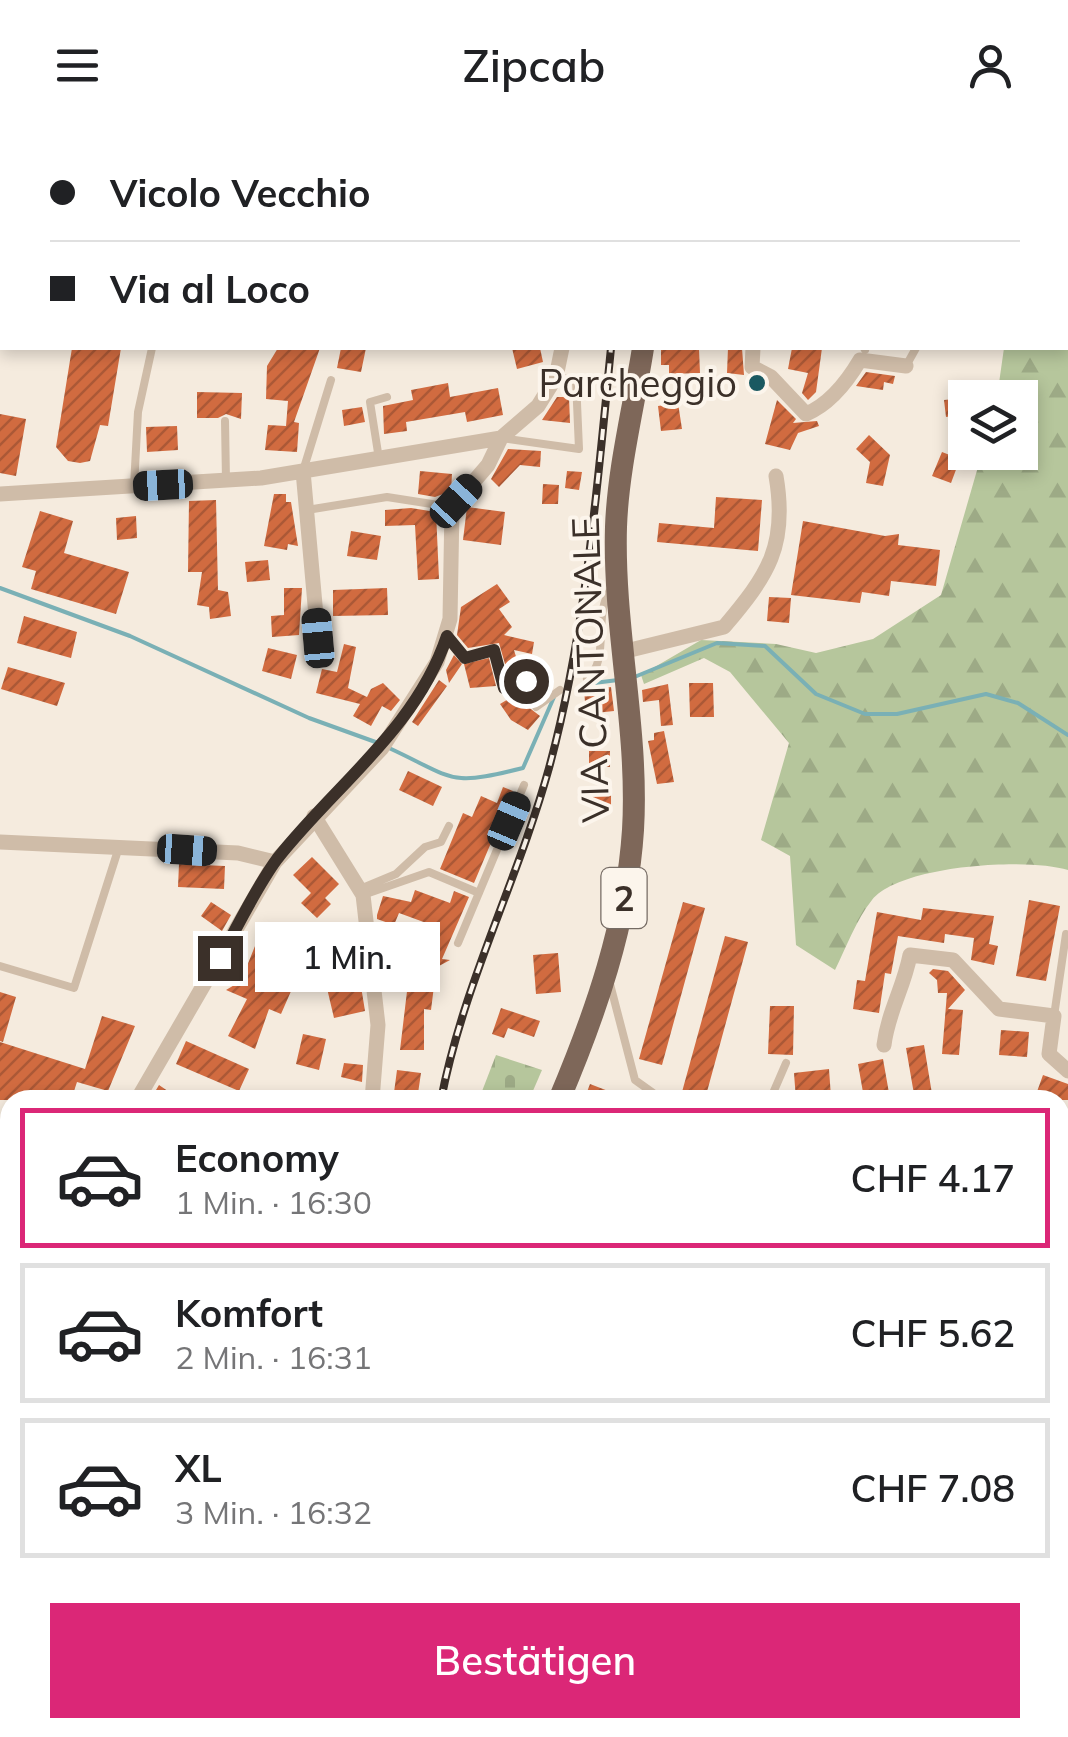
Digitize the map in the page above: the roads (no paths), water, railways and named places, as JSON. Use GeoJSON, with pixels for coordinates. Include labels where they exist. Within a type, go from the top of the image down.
{"type":"FeatureCollection","features":[{"type":"Feature","properties":{"kind":"main road","name":"VIA CANTONALE"},"geometry":{"type":"LineString","coordinates":[[563,1090],[586,1038],[606,970],[624,898],[633,830],[617,581],[618,506],[643,350]]}},
{"type":"Feature","properties":{"kind":"street"},"geometry":{"type":"LineString","coordinates":[[142,1090],[275,862],[314,816],[385,745],[438,662],[447,636],[452,507],[488,465],[501,438],[530,416],[556,377],[562,350]]}},
{"type":"Feature","properties":{"kind":"street"},"geometry":{"type":"LineString","coordinates":[[753,350],[752,367],[772,376],[806,414],[820,408],[848,380],[864,351],[906,366]]}},
{"type":"Feature","properties":{"kind":"street"},"geometry":{"type":"LineString","coordinates":[[0,494],[226,482],[501,438]]}},
{"type":"Feature","properties":{"kind":"street"},"geometry":{"type":"LineString","coordinates":[[302,471],[318,638]]}},
{"type":"Feature","properties":{"kind":"street"},"geometry":{"type":"LineString","coordinates":[[623,668],[724,627],[777,549],[782,512],[776,476]]}},
{"type":"Feature","properties":{"kind":"street"},"geometry":{"type":"LineString","coordinates":[[314,816],[361,892],[378,1025],[373,1090]]}},
{"type":"Feature","properties":{"kind":"street"},"geometry":{"type":"LineString","coordinates":[[0,842],[238,853],[275,862]]}},
{"type":"Feature","properties":{"kind":"street"},"geometry":{"type":"LineString","coordinates":[[884,1044],[887,1017],[904,985],[910,955],[953,960],[999,1009],[1054,1016],[1049,1054],[1068,1070]]}},
{"type":"Feature","properties":{"kind":"lane"},"geometry":{"type":"LineString","coordinates":[[134,486],[138,412],[152,350]]}},
{"type":"Feature","properties":{"kind":"lane"},"geometry":{"type":"LineString","coordinates":[[906,366],[915,350]]}},
{"type":"Feature","properties":{"kind":"lane"},"geometry":{"type":"LineString","coordinates":[[501,438],[578,450],[576,380],[556,377]]}},
{"type":"Feature","properties":{"kind":"lane"},"geometry":{"type":"LineString","coordinates":[[302,471],[332,380]]}},
{"type":"Feature","properties":{"kind":"lane"},"geometry":{"type":"LineString","coordinates":[[380,459],[370,402],[388,398]]}},
{"type":"Feature","properties":{"kind":"lane"},"geometry":{"type":"LineString","coordinates":[[225,421],[226,482]]}},
{"type":"Feature","properties":{"kind":"lane"},"geometry":{"type":"LineString","coordinates":[[307,510],[387,498],[452,507]]}},
{"type":"Feature","properties":{"kind":"lane"},"geometry":{"type":"LineString","coordinates":[[587,679],[599,663],[598,623],[607,595],[617,581]]}},
{"type":"Feature","properties":{"kind":"lane"},"geometry":{"type":"LineString","coordinates":[[447,636],[465,658],[494,650],[504,688],[526,681],[534,662]]}},
{"type":"Feature","properties":{"kind":"lane"},"geometry":{"type":"LineString","coordinates":[[536,707],[560,690]]}},
{"type":"Feature","properties":{"kind":"lane"},"geometry":{"type":"LineString","coordinates":[[458,943],[524,785]]}},
{"type":"Feature","properties":{"kind":"lane"},"geometry":{"type":"LineString","coordinates":[[361,892],[396,874],[425,847],[441,842],[449,826]]}},
{"type":"Feature","properties":{"kind":"lane"},"geometry":{"type":"LineString","coordinates":[[0,966],[74,988],[119,847]]}},
{"type":"Feature","properties":{"kind":"lane"},"geometry":{"type":"LineString","coordinates":[[361,892],[430,872],[479,893]]}},
{"type":"Feature","properties":{"kind":"lane"},"geometry":{"type":"LineString","coordinates":[[1054,1016],[1066,934]]}},
{"type":"Feature","properties":{"kind":"lane"},"geometry":{"type":"LineString","coordinates":[[606,970],[635,1080],[649,1090]]}},
{"type":"Feature","properties":{"kind":"lane"},"geometry":{"type":"LineString","coordinates":[[774,1090],[786,1063]]}},
{"type":"Feature","properties":{"kind":"waterway"},"geometry":{"type":"LineString","coordinates":[[0,588],[130,636],[309,718],[381,744]]}},
{"type":"Feature","properties":{"kind":"waterway"},"geometry":{"type":"LineString","coordinates":[[632,678],[717,643],[765,646],[816,694],[865,714],[897,714],[986,694],[1018,703],[1068,735]]}},
{"type":"Feature","properties":{"kind":"waterway"},"geometry":{"type":"LineString","coordinates":[[586,684],[618,680]]}},
{"type":"Feature","properties":{"kind":"waterway"},"geometry":{"type":"LineString","coordinates":[[389,748],[453,777],[479,777],[523,768],[554,697]]}},
{"type":"Feature","properties":{"kind":"railway"},"geometry":{"type":"LineString","coordinates":[[443,1090],[463,1015],[536,810],[562,717],[589,559],[611,350]]}},
{"type":"Feature","properties":{"kind":"place","name":"Parcheggio"},"geometry":{"type":"Point","coordinates":[757,383]}}]}
